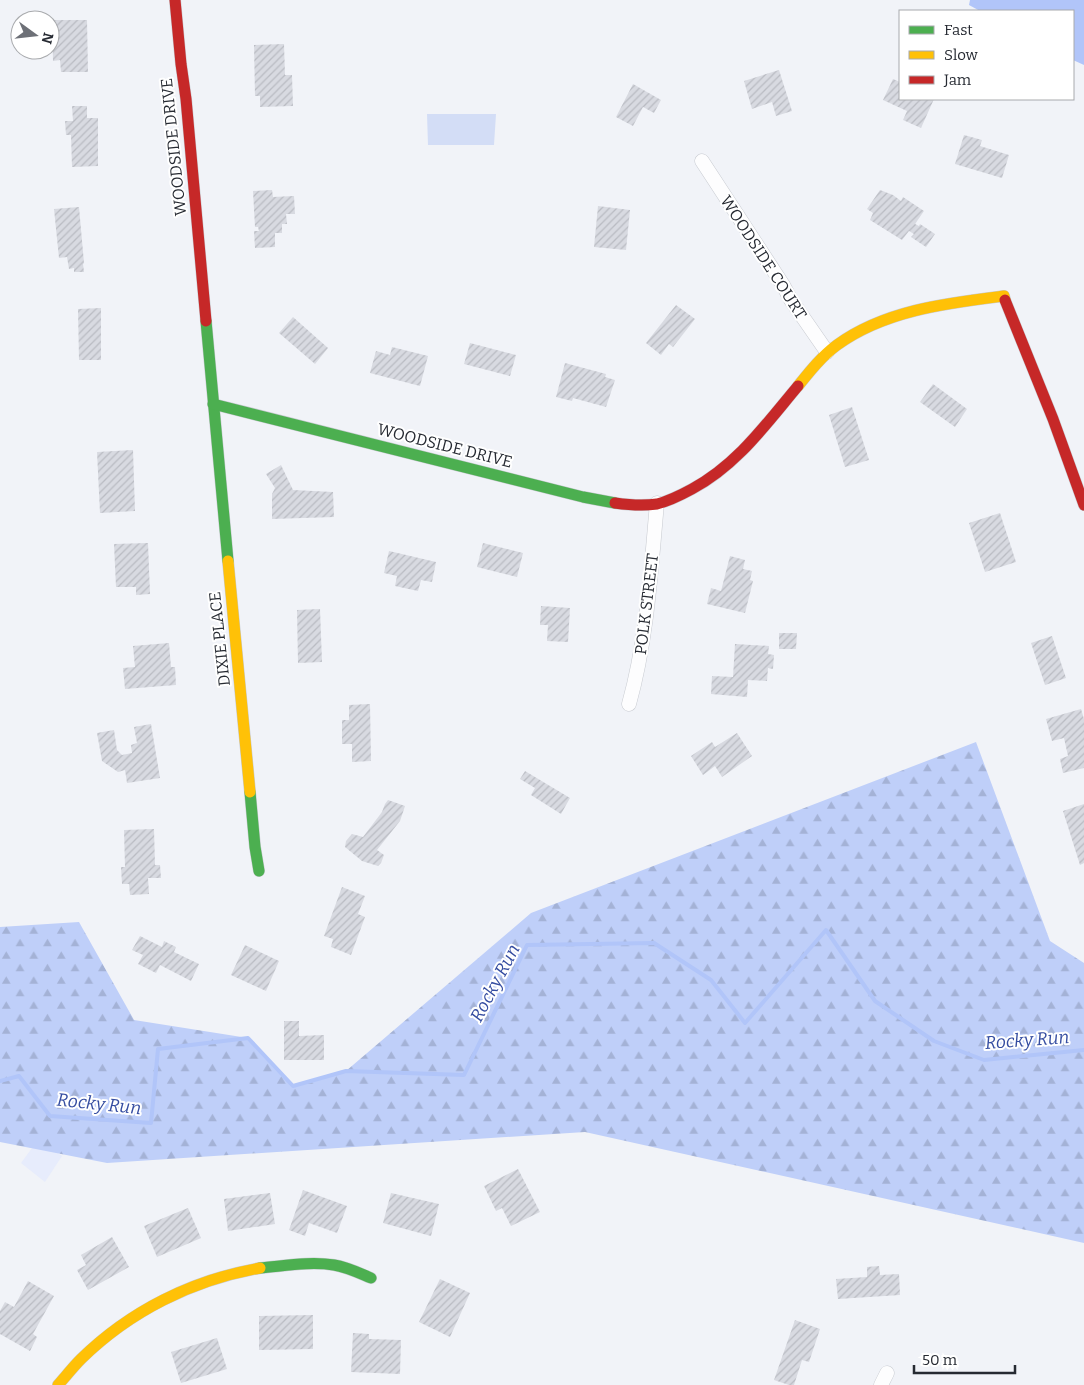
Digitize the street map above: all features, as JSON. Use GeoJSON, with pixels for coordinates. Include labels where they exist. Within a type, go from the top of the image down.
{"type":"FeatureCollection","features":[{"type":"Feature","properties":{"kind":"street","name":"WOODSIDE DRIVE"},"geometry":{"type":"LineString","coordinates":[[175,0],[187,108],[213,404],[583,497],[631,505],[657,503],[677,497],[699,486],[729,465],[746,448],[813,366],[843,340],[885,320],[921,310],[951,303],[1004,296],[1053,419],[1084,505]]}},
{"type":"Feature","properties":{"kind":"street","name":"WOODSIDE COURT"},"geometry":{"type":"LineString","coordinates":[[702,161],[791,300],[827,352]]}},
{"type":"Feature","properties":{"kind":"street","name":"DIXIE PLACE"},"geometry":{"type":"LineString","coordinates":[[213,404],[255,847],[260,871]]}},
{"type":"Feature","properties":{"kind":"street","name":"POLK STREET"},"geometry":{"type":"LineString","coordinates":[[629,704],[637,675],[642,644],[657,503]]}},
{"type":"Feature","properties":{"kind":"street"},"geometry":{"type":"LineString","coordinates":[[58,1385],[93,1347],[125,1321],[181,1290],[216,1278],[248,1270],[281,1265],[321,1264],[338,1265],[371,1278]]}},
{"type":"Feature","properties":{"kind":"shaded area"},"geometry":{"type":"Polygon","coordinates":[[[970,0],[1084,0],[1084,65],[1074,60],[1074,10],[978,10],[969,5],[970,0]]]}},
{"type":"Feature","properties":{"kind":"shaded area"},"geometry":{"type":"Polygon","coordinates":[[[427,114],[496,114],[494,145],[428,145],[427,114]]]}},
{"type":"Feature","properties":{"kind":"shaded area"},"geometry":{"type":"Polygon","coordinates":[[[38,1140],[62,1156],[45,1182],[21,1163],[38,1140]]]}},
{"type":"Feature","properties":{"kind":"green space"},"geometry":{"type":"Polygon","coordinates":[[[976,742],[1050,941],[1084,963],[1084,1243],[585,1132],[107,1163],[0,1142],[0,927],[79,922],[134,1020],[248,1038],[293,1086],[346,1071],[531,913],[976,742]]]}},
{"type":"Feature","properties":{"kind":"building"},"geometry":{"type":"Polygon","coordinates":[[[60,20],[87,20],[88,72],[61,72],[60,20]]]}},
{"type":"Feature","properties":{"kind":"building"},"geometry":{"type":"Polygon","coordinates":[[[284,44],[285,75],[292,75],[293,106],[260,107],[260,96],[255,96],[254,45],[284,44]]]}},
{"type":"Feature","properties":{"kind":"building"},"geometry":{"type":"Polygon","coordinates":[[[779,70],[792,111],[776,116],[772,102],[752,109],[744,81],[779,70]]]}},
{"type":"Feature","properties":{"kind":"building"},"geometry":{"type":"Polygon","coordinates":[[[893,79],[899,82],[899,100],[934,100],[921,128],[903,120],[907,111],[883,100],[893,79]]]}},
{"type":"Feature","properties":{"kind":"building"},"geometry":{"type":"Polygon","coordinates":[[[633,84],[661,100],[654,113],[643,107],[633,126],[616,117],[633,84]]]}},
{"type":"Feature","properties":{"kind":"building"},"geometry":{"type":"Polygon","coordinates":[[[72,106],[87,106],[87,118],[98,118],[98,166],[72,167],[71,135],[66,135],[65,121],[73,121],[72,106]]]}},
{"type":"Feature","properties":{"kind":"building"},"geometry":{"type":"Polygon","coordinates":[[[964,135],[982,140],[980,146],[1009,155],[1002,178],[955,164],[964,135]]]}},
{"type":"Feature","properties":{"kind":"building"},"geometry":{"type":"Polygon","coordinates":[[[272,190],[273,197],[294,196],[295,214],[286,214],[287,224],[282,224],[282,233],[275,233],[275,247],[255,248],[254,231],[259,231],[258,227],[255,227],[253,191],[272,190]]]}},
{"type":"Feature","properties":{"kind":"building"},"geometry":{"type":"Polygon","coordinates":[[[880,190],[893,195],[901,201],[903,197],[924,211],[915,224],[919,226],[920,224],[935,234],[926,247],[911,237],[914,234],[909,231],[902,240],[870,220],[873,213],[867,209],[880,190]]]}},
{"type":"Feature","properties":{"kind":"building"},"geometry":{"type":"Polygon","coordinates":[[[598,206],[630,210],[626,250],[594,247],[598,206]]]}},
{"type":"Feature","properties":{"kind":"building"},"geometry":{"type":"Polygon","coordinates":[[[79,207],[84,272],[74,272],[74,268],[69,269],[67,257],[59,258],[54,209],[79,207]]]}},
{"type":"Feature","properties":{"kind":"building"},"geometry":{"type":"Polygon","coordinates":[[[676,305],[695,319],[673,347],[669,344],[661,355],[646,343],[676,305]]]}},
{"type":"Feature","properties":{"kind":"building"},"geometry":{"type":"Polygon","coordinates":[[[101,308],[101,360],[79,360],[78,309],[101,308]]]}},
{"type":"Feature","properties":{"kind":"building"},"geometry":{"type":"Polygon","coordinates":[[[293,317],[328,348],[315,364],[279,333],[293,317]]]}},
{"type":"Feature","properties":{"kind":"building"},"geometry":{"type":"Polygon","coordinates":[[[470,343],[516,355],[510,376],[464,364],[470,343]]]}},
{"type":"Feature","properties":{"kind":"building"},"geometry":{"type":"Polygon","coordinates":[[[392,347],[428,356],[420,386],[370,373],[376,351],[390,355],[392,347]]]}},
{"type":"Feature","properties":{"kind":"building"},"geometry":{"type":"Polygon","coordinates":[[[565,363],[606,374],[605,377],[615,380],[606,407],[573,398],[572,401],[556,397],[565,363]]]}},
{"type":"Feature","properties":{"kind":"building"},"geometry":{"type":"Polygon","coordinates":[[[933,384],[967,409],[955,427],[920,402],[933,384]]]}},
{"type":"Feature","properties":{"kind":"building"},"geometry":{"type":"Polygon","coordinates":[[[852,407],[869,460],[845,467],[829,415],[852,407]]]}},
{"type":"Feature","properties":{"kind":"building"},"geometry":{"type":"Polygon","coordinates":[[[133,450],[135,511],[100,513],[97,452],[133,450]]]}},
{"type":"Feature","properties":{"kind":"building"},"geometry":{"type":"Polygon","coordinates":[[[281,465],[293,490],[333,492],[334,517],[272,519],[272,494],[275,488],[266,474],[281,465]]]}},
{"type":"Feature","properties":{"kind":"building"},"geometry":{"type":"Polygon","coordinates":[[[1000,513],[1016,562],[985,572],[969,523],[1000,513]]]}},
{"type":"Feature","properties":{"kind":"building"},"geometry":{"type":"Polygon","coordinates":[[[148,543],[150,594],[136,595],[136,587],[116,587],[114,544],[148,543]]]}},
{"type":"Feature","properties":{"kind":"building"},"geometry":{"type":"Polygon","coordinates":[[[483,543],[523,553],[517,577],[477,567],[483,543]]]}},
{"type":"Feature","properties":{"kind":"building"},"geometry":{"type":"Polygon","coordinates":[[[389,551],[436,562],[432,582],[421,580],[418,591],[395,586],[397,576],[384,573],[389,551]]]}},
{"type":"Feature","properties":{"kind":"building"},"geometry":{"type":"Polygon","coordinates":[[[730,556],[745,560],[743,569],[752,571],[750,580],[753,581],[745,613],[707,604],[711,588],[721,591],[730,556]]]}},
{"type":"Feature","properties":{"kind":"building"},"geometry":{"type":"Polygon","coordinates":[[[541,606],[570,608],[568,642],[547,641],[548,625],[540,625],[541,606]]]}},
{"type":"Feature","properties":{"kind":"building"},"geometry":{"type":"Polygon","coordinates":[[[320,609],[322,662],[298,663],[297,610],[320,609]]]}},
{"type":"Feature","properties":{"kind":"building"},"geometry":{"type":"Polygon","coordinates":[[[779,633],[797,633],[796,649],[779,649],[779,633]]]}},
{"type":"Feature","properties":{"kind":"building"},"geometry":{"type":"Polygon","coordinates":[[[1052,636],[1066,678],[1045,685],[1031,643],[1052,636]]]}},
{"type":"Feature","properties":{"kind":"building"},"geometry":{"type":"Polygon","coordinates":[[[169,643],[171,667],[175,667],[176,685],[125,689],[123,668],[135,667],[133,646],[169,643]]]}},
{"type":"Feature","properties":{"kind":"building"},"geometry":{"type":"Polygon","coordinates":[[[735,644],[769,646],[768,654],[774,655],[773,669],[768,668],[767,681],[748,680],[747,697],[711,694],[712,676],[733,677],[735,644]]]}},
{"type":"Feature","properties":{"kind":"building"},"geometry":{"type":"Polygon","coordinates":[[[370,704],[371,761],[352,762],[352,744],[342,744],[342,720],[349,720],[349,705],[370,704]]]}},
{"type":"Feature","properties":{"kind":"building"},"geometry":{"type":"Polygon","coordinates":[[[1081,709],[1084,719],[1084,768],[1063,773],[1060,759],[1068,756],[1064,738],[1052,741],[1046,719],[1081,709]]]}},
{"type":"Feature","properties":{"kind":"building"},"geometry":{"type":"Polygon","coordinates":[[[151,724],[160,778],[127,783],[125,770],[118,772],[102,761],[97,733],[114,730],[117,750],[122,755],[132,753],[131,745],[137,743],[134,727],[151,724]]]}},
{"type":"Feature","properties":{"kind":"building"},"geometry":{"type":"Polygon","coordinates":[[[737,733],[752,756],[722,777],[715,766],[703,775],[691,756],[712,742],[715,747],[737,733]]]}},
{"type":"Feature","properties":{"kind":"building"},"geometry":{"type":"Polygon","coordinates":[[[525,771],[570,798],[561,814],[531,795],[535,788],[520,779],[525,771]]]}},
{"type":"Feature","properties":{"kind":"building"},"geometry":{"type":"Polygon","coordinates":[[[388,800],[405,806],[400,821],[377,850],[384,855],[378,866],[362,861],[345,847],[346,841],[352,834],[363,837],[382,812],[388,800]]]}},
{"type":"Feature","properties":{"kind":"building"},"geometry":{"type":"Polygon","coordinates":[[[1084,804],[1084,863],[1080,865],[1063,811],[1084,804]]]}},
{"type":"Feature","properties":{"kind":"building"},"geometry":{"type":"Polygon","coordinates":[[[154,829],[155,865],[160,865],[161,878],[148,878],[149,894],[130,895],[129,884],[122,884],[121,867],[125,867],[124,830],[154,829]]]}},
{"type":"Feature","properties":{"kind":"building"},"geometry":{"type":"Polygon","coordinates":[[[342,887],[365,896],[358,914],[365,917],[351,955],[331,947],[333,939],[324,936],[342,887]]]}},
{"type":"Feature","properties":{"kind":"building"},"geometry":{"type":"Polygon","coordinates":[[[140,936],[162,947],[164,941],[176,947],[174,952],[199,964],[191,981],[160,965],[156,973],[138,964],[143,955],[132,950],[140,936]]]}},
{"type":"Feature","properties":{"kind":"building"},"geometry":{"type":"Polygon","coordinates":[[[245,945],[279,961],[266,991],[231,975],[245,945]]]}},
{"type":"Feature","properties":{"kind":"building"},"geometry":{"type":"Polygon","coordinates":[[[284,1021],[299,1021],[299,1036],[324,1035],[324,1060],[284,1060],[284,1021]]]}},
{"type":"Feature","properties":{"kind":"building"},"geometry":{"type":"Polygon","coordinates":[[[518,1169],[540,1212],[511,1226],[502,1208],[496,1211],[484,1186],[518,1169]]]}},
{"type":"Feature","properties":{"kind":"building"},"geometry":{"type":"Polygon","coordinates":[[[303,1190],[347,1206],[337,1233],[309,1223],[305,1236],[289,1230],[303,1190]]]}},
{"type":"Feature","properties":{"kind":"building"},"geometry":{"type":"Polygon","coordinates":[[[270,1193],[275,1224],[228,1231],[224,1199],[270,1193]]]}},
{"type":"Feature","properties":{"kind":"building"},"geometry":{"type":"Polygon","coordinates":[[[391,1193],[439,1204],[431,1236],[383,1223],[391,1193]]]}},
{"type":"Feature","properties":{"kind":"building"},"geometry":{"type":"Polygon","coordinates":[[[188,1208],[201,1238],[157,1257],[144,1226],[188,1208]]]}},
{"type":"Feature","properties":{"kind":"building"},"geometry":{"type":"Polygon","coordinates":[[[112,1237],[129,1267],[88,1290],[77,1270],[86,1265],[81,1255],[112,1237]]]}},
{"type":"Feature","properties":{"kind":"building"},"geometry":{"type":"Polygon","coordinates":[[[879,1266],[880,1275],[899,1274],[900,1295],[838,1299],[836,1279],[867,1277],[867,1267],[879,1266]]]}},
{"type":"Feature","properties":{"kind":"building"},"geometry":{"type":"Polygon","coordinates":[[[440,1279],[470,1293],[450,1337],[419,1322],[440,1279]]]}},
{"type":"Feature","properties":{"kind":"building"},"geometry":{"type":"Polygon","coordinates":[[[28,1281],[54,1296],[33,1334],[37,1337],[30,1351],[0,1334],[0,1311],[5,1302],[14,1307],[28,1281]]]}},
{"type":"Feature","properties":{"kind":"building"},"geometry":{"type":"Polygon","coordinates":[[[313,1315],[313,1349],[259,1350],[259,1316],[313,1315]]]}},
{"type":"Feature","properties":{"kind":"building"},"geometry":{"type":"Polygon","coordinates":[[[795,1320],[820,1329],[809,1362],[802,1360],[794,1385],[789,1385],[774,1380],[795,1320]]]}},
{"type":"Feature","properties":{"kind":"building"},"geometry":{"type":"Polygon","coordinates":[[[353,1333],[369,1334],[369,1339],[401,1340],[400,1374],[351,1372],[353,1333]]]}},
{"type":"Feature","properties":{"kind":"building"},"geometry":{"type":"Polygon","coordinates":[[[217,1338],[227,1369],[181,1383],[171,1352],[217,1338]]]}},
{"type":"Feature","properties":{"kind":"waterway","name":"Rocky Run"},"geometry":{"type":"LineString","coordinates":[[0,1081],[19,1076],[50,1116],[151,1123],[158,1049],[248,1038],[293,1086],[346,1071],[464,1075],[527,945],[654,943],[711,980],[745,1023],[826,930],[875,1001],[934,1041],[984,1060],[1084,1050]]}},
{"type":"Feature","properties":{"kind":"traffic: fast"},"geometry":{"type":"LineString","coordinates":[[206,321],[228,561]]}},
{"type":"Feature","properties":{"kind":"traffic: fast"},"geometry":{"type":"LineString","coordinates":[[213,404],[583,497],[615,503]]}},
{"type":"Feature","properties":{"kind":"traffic: fast"},"geometry":{"type":"LineString","coordinates":[[250,792],[259,871]]}},
{"type":"Feature","properties":{"kind":"traffic: fast"},"geometry":{"type":"LineString","coordinates":[[260,1268],[297,1264],[325,1264],[344,1267],[371,1278]]}},
{"type":"Feature","properties":{"kind":"traffic: slow"},"geometry":{"type":"LineString","coordinates":[[798,386],[816,364],[832,349],[856,333],[875,324],[896,316],[939,305],[1004,296],[1005,300]]}},
{"type":"Feature","properties":{"kind":"traffic: slow"},"geometry":{"type":"LineString","coordinates":[[228,561],[250,792]]}},
{"type":"Feature","properties":{"kind":"traffic: slow"},"geometry":{"type":"LineString","coordinates":[[58,1385],[81,1359],[100,1342],[141,1312],[186,1289],[235,1273],[260,1268]]}},
{"type":"Feature","properties":{"kind":"traffic: jam"},"geometry":{"type":"LineString","coordinates":[[175,0],[206,321]]}},
{"type":"Feature","properties":{"kind":"traffic: jam"},"geometry":{"type":"LineString","coordinates":[[1005,300],[1053,419],[1084,505]]}},
{"type":"Feature","properties":{"kind":"traffic: jam"},"geometry":{"type":"LineString","coordinates":[[615,503],[657,504],[679,496],[708,479],[750,443],[798,386]]}}]}
